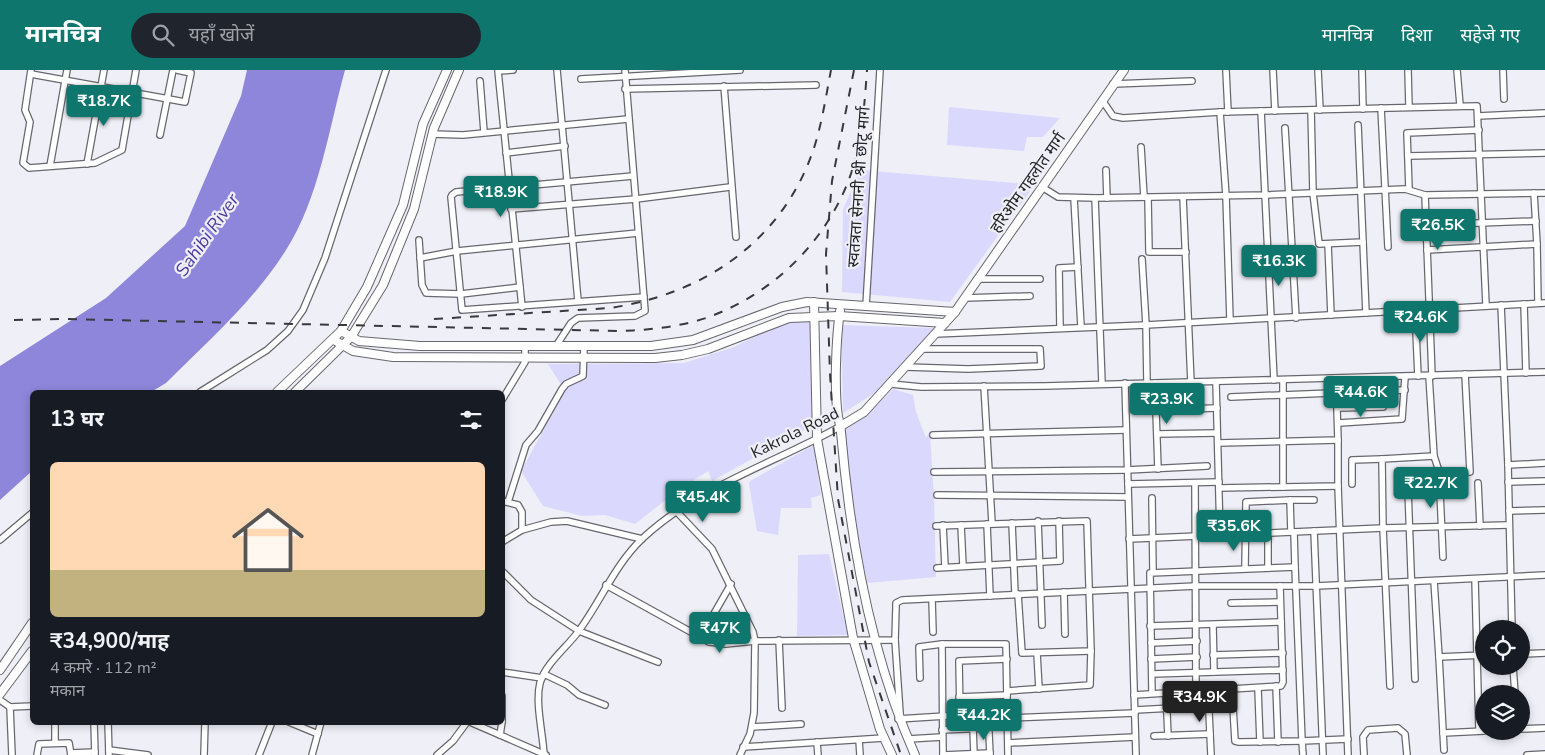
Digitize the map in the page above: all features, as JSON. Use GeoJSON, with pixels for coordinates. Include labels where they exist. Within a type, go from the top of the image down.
{"type":"FeatureCollection","features":[{"type":"Feature","properties":{"kind":"street"},"geometry":{"type":"LineString","coordinates":[[50,166],[67,70]]}},
{"type":"Feature","properties":{"kind":"street"},"geometry":{"type":"LineString","coordinates":[[87,164],[104,70]]}},
{"type":"Feature","properties":{"kind":"street"},"geometry":{"type":"LineString","coordinates":[[136,70],[132,92],[122,150],[98,163],[29,168],[24,165],[23,158],[30,122],[25,110],[31,72],[65,81],[101,87],[132,92],[168,98],[186,102],[191,73],[175,70],[168,98],[160,135]]}},
{"type":"Feature","properties":{"kind":"street"},"geometry":{"type":"LineString","coordinates":[[203,390],[267,350],[288,331],[303,310],[325,258],[386,70]]}},
{"type":"Feature","properties":{"kind":"street"},"geometry":{"type":"LineString","coordinates":[[279,390],[334,340],[367,287],[403,205],[423,124],[447,70]]}},
{"type":"Feature","properties":{"kind":"street"},"geometry":{"type":"LineString","coordinates":[[297,390],[343,346],[370,310],[394,261],[414,208],[432,134],[459,70]]}},
{"type":"Feature","properties":{"kind":"street"},"geometry":{"type":"LineString","coordinates":[[513,70],[498,71],[514,246],[522,307]]}},
{"type":"Feature","properties":{"kind":"street"},"geometry":{"type":"LineString","coordinates":[[557,70],[569,182],[569,205],[578,301]]}},
{"type":"Feature","properties":{"kind":"street"},"geometry":{"type":"LineString","coordinates":[[581,80],[625,73],[740,70]]}},
{"type":"Feature","properties":{"kind":"street","name":"स्वतंत्रता सेनानी श्री छोटू मार्ग"},"geometry":{"type":"LineString","coordinates":[[866,306],[880,70]]}},
{"type":"Feature","properties":{"kind":"street","name":"हरिओम गहलोत मार्ग"},"geometry":{"type":"LineString","coordinates":[[955,312],[1124,70]]}},
{"type":"Feature","properties":{"kind":"street"},"geometry":{"type":"LineString","coordinates":[[1226,70],[1228,112]]}},
{"type":"Feature","properties":{"kind":"street"},"geometry":{"type":"LineString","coordinates":[[1273,70],[1275,111]]}},
{"type":"Feature","properties":{"kind":"street"},"geometry":{"type":"LineString","coordinates":[[1318,70],[1320,110]]}},
{"type":"Feature","properties":{"kind":"street"},"geometry":{"type":"LineString","coordinates":[[1362,70],[1363,109]]}},
{"type":"Feature","properties":{"kind":"street"},"geometry":{"type":"LineString","coordinates":[[1408,70],[1409,107]]}},
{"type":"Feature","properties":{"kind":"street"},"geometry":{"type":"LineString","coordinates":[[1458,70],[1460,105]]}},
{"type":"Feature","properties":{"kind":"street"},"geometry":{"type":"LineString","coordinates":[[1503,70],[1504,99]]}},
{"type":"Feature","properties":{"kind":"street"},"geometry":{"type":"LineString","coordinates":[[556,346],[574,320],[583,317],[642,314],[645,311],[625,73]]}},
{"type":"Feature","properties":{"kind":"street"},"geometry":{"type":"LineString","coordinates":[[480,80],[484,132]]}},
{"type":"Feature","properties":{"kind":"street"},"geometry":{"type":"LineString","coordinates":[[1113,84],[1192,81]]}},
{"type":"Feature","properties":{"kind":"street"},"geometry":{"type":"LineString","coordinates":[[625,89],[816,85]]}},
{"type":"Feature","properties":{"kind":"street"},"geometry":{"type":"LineString","coordinates":[[724,86],[730,187],[736,237]]}},
{"type":"Feature","properties":{"kind":"street"},"geometry":{"type":"LineString","coordinates":[[1102,100],[1113,116],[1123,118],[1220,112],[1477,106],[1486,305]]}},
{"type":"Feature","properties":{"kind":"street"},"geometry":{"type":"LineString","coordinates":[[1381,108],[1388,247]]}},
{"type":"Feature","properties":{"kind":"street"},"geometry":{"type":"LineString","coordinates":[[1311,110],[1313,194],[1317,242],[1328,244],[1363,242]]}},
{"type":"Feature","properties":{"kind":"street"},"geometry":{"type":"LineString","coordinates":[[1261,111],[1274,380]]}},
{"type":"Feature","properties":{"kind":"street"},"geometry":{"type":"LineString","coordinates":[[1220,112],[1226,196],[1230,320]]}},
{"type":"Feature","properties":{"kind":"street"},"geometry":{"type":"LineString","coordinates":[[1478,116],[1544,113]]}},
{"type":"Feature","properties":{"kind":"street"},"geometry":{"type":"LineString","coordinates":[[432,134],[484,132],[628,119]]}},
{"type":"Feature","properties":{"kind":"street"},"geometry":{"type":"LineString","coordinates":[[1358,125],[1366,313]]}},
{"type":"Feature","properties":{"kind":"street"},"geometry":{"type":"LineString","coordinates":[[1285,128],[1296,318]]}},
{"type":"Feature","properties":{"kind":"street"},"geometry":{"type":"LineString","coordinates":[[1409,189],[1407,133],[1479,130]]}},
{"type":"Feature","properties":{"kind":"street"},"geometry":{"type":"LineString","coordinates":[[506,153],[564,146]]}},
{"type":"Feature","properties":{"kind":"street"},"geometry":{"type":"LineString","coordinates":[[1142,147],[1149,252],[1186,252]]}},
{"type":"Feature","properties":{"kind":"street"},"geometry":{"type":"LineString","coordinates":[[1408,156],[1545,153]]}},
{"type":"Feature","properties":{"kind":"street"},"geometry":{"type":"LineString","coordinates":[[1106,170],[1107,198]]}},
{"type":"Feature","properties":{"kind":"street"},"geometry":{"type":"LineString","coordinates":[[633,176],[452,194],[462,310],[522,307],[644,296]]}},
{"type":"Feature","properties":{"kind":"street"},"geometry":{"type":"LineString","coordinates":[[511,209],[636,199],[730,187]]}},
{"type":"Feature","properties":{"kind":"street"},"geometry":{"type":"LineString","coordinates":[[1042,187],[1058,197],[1074,198],[1313,194],[1409,189],[1424,195],[1545,193]]}},
{"type":"Feature","properties":{"kind":"street"},"geometry":{"type":"LineString","coordinates":[[1534,193],[1538,303]]}},
{"type":"Feature","properties":{"kind":"street"},"geometry":{"type":"LineString","coordinates":[[1424,195],[1430,309],[1434,456],[1440,471],[1443,557]]}},
{"type":"Feature","properties":{"kind":"street"},"geometry":{"type":"LineString","coordinates":[[1183,197],[1191,383]]}},
{"type":"Feature","properties":{"kind":"street"},"geometry":{"type":"LineString","coordinates":[[1074,198],[1081,328]]}},
{"type":"Feature","properties":{"kind":"street"},"geometry":{"type":"LineString","coordinates":[[1095,198],[1102,383]]}},
{"type":"Feature","properties":{"kind":"street"},"geometry":{"type":"LineString","coordinates":[[1426,225],[1536,221]]}},
{"type":"Feature","properties":{"kind":"street"},"geometry":{"type":"LineString","coordinates":[[420,258],[457,251],[638,233]]}},
{"type":"Feature","properties":{"kind":"street"},"geometry":{"type":"LineString","coordinates":[[419,240],[422,285],[426,294],[461,294],[520,287]]}},
{"type":"Feature","properties":{"kind":"street"},"geometry":{"type":"LineString","coordinates":[[1328,244],[1331,315]]}},
{"type":"Feature","properties":{"kind":"street"},"geometry":{"type":"LineString","coordinates":[[1427,250],[1537,244]]}},
{"type":"Feature","properties":{"kind":"street"},"geometry":{"type":"LineString","coordinates":[[1142,259],[1147,383]]}},
{"type":"Feature","properties":{"kind":"street"},"geometry":{"type":"LineString","coordinates":[[1060,328],[1059,268],[1078,267]]}},
{"type":"Feature","properties":{"kind":"street"},"geometry":{"type":"LineString","coordinates":[[979,279],[1040,279]]}},
{"type":"Feature","properties":{"kind":"street"},"geometry":{"type":"LineString","coordinates":[[965,298],[1030,296]]}},
{"type":"Feature","properties":{"kind":"street"},"geometry":{"type":"LineString","coordinates":[[341,331],[351,337],[371,343],[420,346],[584,347],[679,344],[706,337],[782,307],[814,302],[955,312]]}},
{"type":"Feature","properties":{"kind":"street"},"geometry":{"type":"LineString","coordinates":[[814,302],[817,439],[854,642],[884,738],[892,755]]}},
{"type":"Feature","properties":{"kind":"street"},"geometry":{"type":"LineString","coordinates":[[936,334],[1296,318],[1486,305],[1545,303]]}},
{"type":"Feature","properties":{"kind":"street"},"geometry":{"type":"LineString","coordinates":[[841,304],[839,316],[838,417],[846,498],[875,640],[900,719],[914,755]]}},
{"type":"Feature","properties":{"kind":"street"},"geometry":{"type":"LineString","coordinates":[[1524,304],[1526,373]]}},
{"type":"Feature","properties":{"kind":"street"},"geometry":{"type":"LineString","coordinates":[[1501,305],[1512,620]]}},
{"type":"Feature","properties":{"kind":"street"},"geometry":{"type":"LineString","coordinates":[[1415,310],[1418,376]]}},
{"type":"Feature","properties":{"kind":"street","name":"Kakrola Road"},"geometry":{"type":"LineString","coordinates":[[543,676],[579,631],[606,586],[642,539],[677,512],[746,472],[817,439],[864,412],[955,312]]}},
{"type":"Feature","properties":{"kind":"street"},"geometry":{"type":"LineString","coordinates":[[334,340],[343,346],[363,353],[393,357],[584,358],[682,355],[708,349],[789,318],[839,316],[945,323]]}},
{"type":"Feature","properties":{"kind":"street"},"geometry":{"type":"LineString","coordinates":[[505,395],[525,362],[525,347]]}},
{"type":"Feature","properties":{"kind":"street"},"geometry":{"type":"LineString","coordinates":[[522,530],[521,508],[505,502],[526,445],[538,431],[566,384],[582,376],[584,347]]}},
{"type":"Feature","properties":{"kind":"street"},"geometry":{"type":"LineString","coordinates":[[906,367],[968,369],[1041,366],[1040,349],[953,351],[921,349]]}},
{"type":"Feature","properties":{"kind":"street"},"geometry":{"type":"LineString","coordinates":[[891,384],[921,387],[1191,383],[1545,372]]}},
{"type":"Feature","properties":{"kind":"street"},"geometry":{"type":"LineString","coordinates":[[1465,374],[1470,472]]}},
{"type":"Feature","properties":{"kind":"street"},"geometry":{"type":"LineString","coordinates":[[1339,423],[1400,420],[1404,417],[1405,376]]}},
{"type":"Feature","properties":{"kind":"street"},"geometry":{"type":"LineString","coordinates":[[1336,378],[1339,423],[1338,529],[1348,755]]}},
{"type":"Feature","properties":{"kind":"street"},"geometry":{"type":"LineString","coordinates":[[1283,380],[1283,486]]}},
{"type":"Feature","properties":{"kind":"street"},"geometry":{"type":"LineString","coordinates":[[1216,382],[1220,535]]}},
{"type":"Feature","properties":{"kind":"street"},"geometry":{"type":"LineString","coordinates":[[1125,383],[1136,755]]}},
{"type":"Feature","properties":{"kind":"street"},"geometry":{"type":"LineString","coordinates":[[1155,383],[1158,468]]}},
{"type":"Feature","properties":{"kind":"street"},"geometry":{"type":"LineString","coordinates":[[984,386],[991,496],[990,596]]}},
{"type":"Feature","properties":{"kind":"street"},"geometry":{"type":"LineString","coordinates":[[1231,397],[1405,390]]}},
{"type":"Feature","properties":{"kind":"street"},"geometry":{"type":"LineString","coordinates":[[1338,408],[1383,407]]}},
{"type":"Feature","properties":{"kind":"street"},"geometry":{"type":"LineString","coordinates":[[1156,410],[1217,408]]}},
{"type":"Feature","properties":{"kind":"street"},"geometry":{"type":"LineString","coordinates":[[933,435],[1126,430]]}},
{"type":"Feature","properties":{"kind":"street"},"geometry":{"type":"LineString","coordinates":[[1157,434],[1217,433]]}},
{"type":"Feature","properties":{"kind":"street"},"geometry":{"type":"LineString","coordinates":[[1218,443],[1338,440]]}},
{"type":"Feature","properties":{"kind":"street"},"geometry":{"type":"LineString","coordinates":[[1352,484],[1352,460],[1434,456]]}},
{"type":"Feature","properties":{"kind":"street"},"geometry":{"type":"LineString","coordinates":[[1382,459],[1390,686]]}},
{"type":"Feature","properties":{"kind":"street"},"geometry":{"type":"LineString","coordinates":[[1508,465],[1545,462]]}},
{"type":"Feature","properties":{"kind":"street"},"geometry":{"type":"LineString","coordinates":[[934,472],[1127,470],[1207,466]]}},
{"type":"Feature","properties":{"kind":"street"},"geometry":{"type":"LineString","coordinates":[[1508,482],[1545,481]]}},
{"type":"Feature","properties":{"kind":"street"},"geometry":{"type":"LineString","coordinates":[[1128,484],[1195,483],[1338,486]]}},
{"type":"Feature","properties":{"kind":"street"},"geometry":{"type":"LineString","coordinates":[[1195,483],[1196,691]]}},
{"type":"Feature","properties":{"kind":"street"},"geometry":{"type":"LineString","coordinates":[[1478,484],[1480,526]]}},
{"type":"Feature","properties":{"kind":"street"},"geometry":{"type":"LineString","coordinates":[[1408,490],[1415,679]]}},
{"type":"Feature","properties":{"kind":"street"},"geometry":{"type":"LineString","coordinates":[[938,495],[1128,497]]}},
{"type":"Feature","properties":{"kind":"street"},"geometry":{"type":"LineString","coordinates":[[1152,498],[1153,572]]}},
{"type":"Feature","properties":{"kind":"street"},"geometry":{"type":"LineString","coordinates":[[1290,500],[1295,567],[1303,755]]}},
{"type":"Feature","properties":{"kind":"street"},"geometry":{"type":"LineString","coordinates":[[1245,568],[1246,502],[1314,500]]}},
{"type":"Feature","properties":{"kind":"street"},"geometry":{"type":"LineString","coordinates":[[1509,511],[1545,510]]}},
{"type":"Feature","properties":{"kind":"street"},"geometry":{"type":"LineString","coordinates":[[677,512],[712,549],[750,624],[755,641],[754,713],[752,726],[740,755]]}},
{"type":"Feature","properties":{"kind":"street"},"geometry":{"type":"LineString","coordinates":[[0,540],[30,515]]}},
{"type":"Feature","properties":{"kind":"street"},"geometry":{"type":"LineString","coordinates":[[505,540],[522,530],[551,522],[567,521],[642,539]]}},
{"type":"Feature","properties":{"kind":"street"},"geometry":{"type":"LineString","coordinates":[[938,568],[1061,560],[1059,521]]}},
{"type":"Feature","properties":{"kind":"street"},"geometry":{"type":"LineString","coordinates":[[946,567],[939,526],[1059,521],[1084,521],[1088,523],[1090,685],[959,697]]}},
{"type":"Feature","properties":{"kind":"street"},"geometry":{"type":"LineString","coordinates":[[1012,522],[1021,652],[1091,651]]}},
{"type":"Feature","properties":{"kind":"street"},"geometry":{"type":"LineString","coordinates":[[1038,522],[1042,625]]}},
{"type":"Feature","properties":{"kind":"street"},"geometry":{"type":"LineString","coordinates":[[961,525],[963,566]]}},
{"type":"Feature","properties":{"kind":"street"},"geometry":{"type":"LineString","coordinates":[[1129,539],[1244,535],[1338,529],[1509,525]]}},
{"type":"Feature","properties":{"kind":"street"},"geometry":{"type":"LineString","coordinates":[[1314,531],[1323,755]]}},
{"type":"Feature","properties":{"kind":"street"},"geometry":{"type":"LineString","coordinates":[[1268,533],[1268,568]]}},
{"type":"Feature","properties":{"kind":"street"},"geometry":{"type":"LineString","coordinates":[[1152,693],[1149,574],[1153,572],[1295,567]]}},
{"type":"Feature","properties":{"kind":"street"},"geometry":{"type":"LineString","coordinates":[[505,574],[531,600],[579,631],[658,662]]}},
{"type":"Feature","properties":{"kind":"street"},"geometry":{"type":"LineString","coordinates":[[900,719],[896,603],[902,600],[1041,592],[1196,586],[1316,586],[1545,575]]}},
{"type":"Feature","properties":{"kind":"street"},"geometry":{"type":"LineString","coordinates":[[1475,579],[1476,620]]}},
{"type":"Feature","properties":{"kind":"street"},"geometry":{"type":"LineString","coordinates":[[1434,581],[1444,750]]}},
{"type":"Feature","properties":{"kind":"street"},"geometry":{"type":"LineString","coordinates":[[700,638],[731,584]]}},
{"type":"Feature","properties":{"kind":"street"},"geometry":{"type":"LineString","coordinates":[[606,586],[700,638],[717,644],[779,640],[854,642],[896,640]]}},
{"type":"Feature","properties":{"kind":"street"},"geometry":{"type":"LineString","coordinates":[[1134,695],[1258,689],[1283,684],[1280,586]]}},
{"type":"Feature","properties":{"kind":"street"},"geometry":{"type":"LineString","coordinates":[[1064,592],[1065,634]]}},
{"type":"Feature","properties":{"kind":"street"},"geometry":{"type":"LineString","coordinates":[[932,599],[933,632]]}},
{"type":"Feature","properties":{"kind":"street"},"geometry":{"type":"LineString","coordinates":[[1231,603],[1280,602]]}},
{"type":"Feature","properties":{"kind":"street"},"geometry":{"type":"LineString","coordinates":[[1150,626],[1281,622]]}},
{"type":"Feature","properties":{"kind":"street"},"geometry":{"type":"LineString","coordinates":[[1213,625],[1214,672]]}},
{"type":"Feature","properties":{"kind":"street"},"geometry":{"type":"LineString","coordinates":[[0,670],[30,626]]}},
{"type":"Feature","properties":{"kind":"street"},"geometry":{"type":"LineString","coordinates":[[779,640],[782,708]]}},
{"type":"Feature","properties":{"kind":"street"},"geometry":{"type":"LineString","coordinates":[[1151,643],[1197,641]]}},
{"type":"Feature","properties":{"kind":"street"},"geometry":{"type":"LineString","coordinates":[[920,678],[919,647],[942,644],[1004,643],[1007,659],[1008,755]]}},
{"type":"Feature","properties":{"kind":"street"},"geometry":{"type":"LineString","coordinates":[[942,644],[943,755],[990,754],[988,713]]}},
{"type":"Feature","properties":{"kind":"street"},"geometry":{"type":"LineString","coordinates":[[1530,653],[1545,652]]}},
{"type":"Feature","properties":{"kind":"street"},"geometry":{"type":"LineString","coordinates":[[1037,653],[1039,689]]}},
{"type":"Feature","properties":{"kind":"street"},"geometry":{"type":"LineString","coordinates":[[1213,655],[1282,653]]}},
{"type":"Feature","properties":{"kind":"street"},"geometry":{"type":"LineString","coordinates":[[0,694],[30,654]]}},
{"type":"Feature","properties":{"kind":"street"},"geometry":{"type":"LineString","coordinates":[[1439,657],[1475,656]]}},
{"type":"Feature","properties":{"kind":"street"},"geometry":{"type":"LineString","coordinates":[[1151,659],[1197,657]]}},
{"type":"Feature","properties":{"kind":"street"},"geometry":{"type":"LineString","coordinates":[[960,715],[959,661],[1007,659]]}},
{"type":"Feature","properties":{"kind":"street"},"geometry":{"type":"LineString","coordinates":[[1152,674],[1283,670]]}},
{"type":"Feature","properties":{"kind":"street"},"geometry":{"type":"LineString","coordinates":[[505,672],[543,676],[567,685],[579,695],[605,705]]}},
{"type":"Feature","properties":{"kind":"street"},"geometry":{"type":"LineString","coordinates":[[476,725],[545,755],[539,693],[543,676]]}},
{"type":"Feature","properties":{"kind":"street"},"geometry":{"type":"LineString","coordinates":[[1276,686],[1278,742]]}},
{"type":"Feature","properties":{"kind":"street"},"geometry":{"type":"LineString","coordinates":[[1258,689],[1260,742]]}},
{"type":"Feature","properties":{"kind":"street"},"geometry":{"type":"LineString","coordinates":[[1232,690],[1235,741],[1278,742],[1348,739]]}},
{"type":"Feature","properties":{"kind":"street"},"geometry":{"type":"LineString","coordinates":[[1208,691],[1211,755]]}},
{"type":"Feature","properties":{"kind":"street"},"geometry":{"type":"LineString","coordinates":[[1166,692],[1168,736]]}},
{"type":"Feature","properties":{"kind":"street"},"geometry":{"type":"LineString","coordinates":[[0,700],[10,707],[30,706]]}},
{"type":"Feature","properties":{"kind":"street"},"geometry":{"type":"LineString","coordinates":[[900,719],[988,713],[1008,715],[1135,711],[1210,706]]}},
{"type":"Feature","properties":{"kind":"street"},"geometry":{"type":"LineString","coordinates":[[10,707],[12,755]]}},
{"type":"Feature","properties":{"kind":"street"},"geometry":{"type":"LineString","coordinates":[[752,726],[800,724]]}},
{"type":"Feature","properties":{"kind":"street"},"geometry":{"type":"LineString","coordinates":[[54,725],[55,744]]}},
{"type":"Feature","properties":{"kind":"street"},"geometry":{"type":"LineString","coordinates":[[37,755],[38,744],[70,743],[71,754],[95,753],[94,725]]}},
{"type":"Feature","properties":{"kind":"street"},"geometry":{"type":"LineString","coordinates":[[108,725],[109,752],[148,755]]}},
{"type":"Feature","properties":{"kind":"street"},"geometry":{"type":"LineString","coordinates":[[204,755],[205,725]]}},
{"type":"Feature","properties":{"kind":"street"},"geometry":{"type":"LineString","coordinates":[[259,755],[271,725]]}},
{"type":"Feature","properties":{"kind":"street"},"geometry":{"type":"LineString","coordinates":[[296,725],[318,734]]}},
{"type":"Feature","properties":{"kind":"street"},"geometry":{"type":"LineString","coordinates":[[312,755],[320,725]]}},
{"type":"Feature","properties":{"kind":"street"},"geometry":{"type":"LineString","coordinates":[[437,755],[453,741],[466,725]]}},
{"type":"Feature","properties":{"kind":"street"},"geometry":{"type":"LineString","coordinates":[[500,735],[502,725]]}},
{"type":"Feature","properties":{"kind":"street"},"geometry":{"type":"LineString","coordinates":[[973,728],[974,754]]}},
{"type":"Feature","properties":{"kind":"street"},"geometry":{"type":"LineString","coordinates":[[942,730],[989,728]]}},
{"type":"Feature","properties":{"kind":"street"},"geometry":{"type":"LineString","coordinates":[[1364,755],[1363,737],[1368,730],[1398,728],[1405,734],[1406,755]]}},
{"type":"Feature","properties":{"kind":"street"},"geometry":{"type":"LineString","coordinates":[[1530,729],[1545,728]]}},
{"type":"Feature","properties":{"kind":"street"},"geometry":{"type":"LineString","coordinates":[[1443,733],[1475,731]]}},
{"type":"Feature","properties":{"kind":"street"},"geometry":{"type":"LineString","coordinates":[[1154,736],[1210,734]]}},
{"type":"Feature","properties":{"kind":"street"},"geometry":{"type":"LineString","coordinates":[[908,739],[942,737]]}},
{"type":"Feature","properties":{"kind":"street"},"geometry":{"type":"LineString","coordinates":[[1008,742],[1135,737]]}},
{"type":"Feature","properties":{"kind":"street"},"geometry":{"type":"LineString","coordinates":[[743,747],[884,738]]}},
{"type":"Feature","properties":{"kind":"street"},"geometry":{"type":"LineString","coordinates":[[859,740],[860,755]]}},
{"type":"Feature","properties":{"kind":"street"},"geometry":{"type":"LineString","coordinates":[[817,742],[818,755]]}},
{"type":"Feature","properties":{"kind":"street"},"geometry":{"type":"LineString","coordinates":[[759,746],[759,755]]}},
{"type":"Feature","properties":{"kind":"street"},"geometry":{"type":"LineString","coordinates":[[1528,755],[1545,754]]}},
{"type":"Feature","properties":{"kind":"shaded area"},"geometry":{"type":"Polygon","coordinates":[[[949,107],[1060,118],[1043,137],[1027,137],[1024,151],[947,145],[949,107]]]}},
{"type":"Feature","properties":{"kind":"shaded area"},"geometry":{"type":"Polygon","coordinates":[[[861,170],[1026,184],[1036,183],[950,302],[842,292],[843,209],[861,170]]]}},
{"type":"Feature","properties":{"kind":"shaded area"},"geometry":{"type":"Polygon","coordinates":[[[792,322],[810,322],[813,425],[712,481],[708,471],[677,491],[635,524],[605,515],[582,516],[543,506],[521,471],[565,391],[548,364],[684,363],[734,347],[767,330],[792,322]]]}},
{"type":"Feature","properties":{"kind":"shaded area"},"geometry":{"type":"Polygon","coordinates":[[[841,325],[935,328],[881,389],[843,413],[841,325]]]}},
{"type":"Feature","properties":{"kind":"shaded area"},"geometry":{"type":"Polygon","coordinates":[[[893,389],[913,395],[916,412],[926,438],[930,431],[936,577],[867,583],[849,491],[844,429],[870,412],[893,389]]]}},
{"type":"Feature","properties":{"kind":"shaded area"},"geometry":{"type":"Polygon","coordinates":[[[814,445],[821,495],[811,498],[812,508],[781,508],[778,535],[757,531],[750,481],[814,445]]]}},
{"type":"Feature","properties":{"kind":"shaded area"},"geometry":{"type":"Polygon","coordinates":[[[829,554],[848,635],[797,636],[798,555],[829,554]]]}},
{"type":"Feature","properties":{"kind":"water","name":"Sahibi River"},"geometry":{"type":"Polygon","coordinates":[[[247,70],[345,70],[315,186],[307,209],[286,250],[260,286],[230,320],[166,383],[154,390],[30,390],[30,473],[0,500],[0,366],[106,298],[185,226],[241,96],[247,70]]]}},
{"type":"Feature","properties":{"kind":"railway"},"geometry":{"type":"LineString","coordinates":[[434,319],[610,308],[644,301],[677,290],[708,276],[736,258],[761,236],[782,210],[800,181],[817,139],[831,70]]}},
{"type":"Feature","properties":{"kind":"railway"},"geometry":{"type":"LineString","coordinates":[[854,70],[832,181],[826,254],[830,374],[838,499],[869,662],[901,755]]}},
{"type":"Feature","properties":{"kind":"railway"},"geometry":{"type":"LineString","coordinates":[[14,320],[64,319],[620,331],[663,328],[706,318],[733,307],[758,292],[782,274],[803,254],[821,232],[836,207],[848,181],[857,153],[865,101],[867,70]]}}]}
